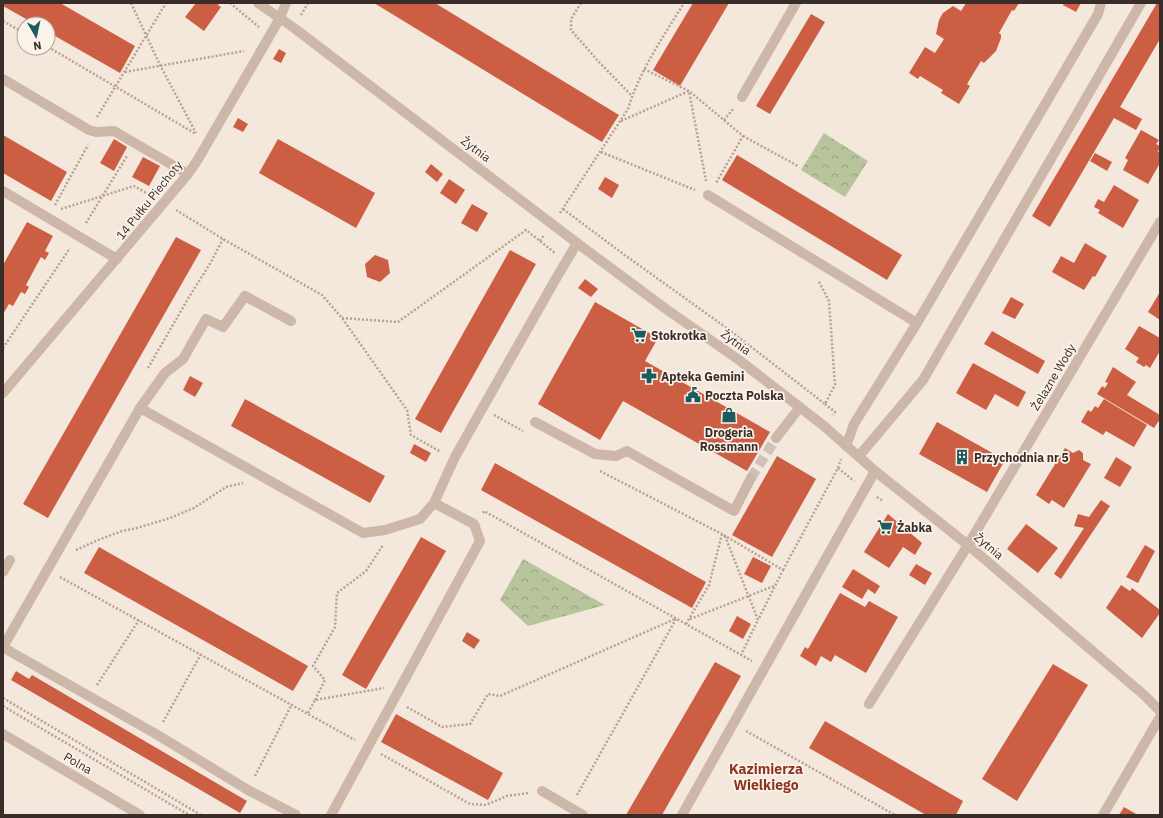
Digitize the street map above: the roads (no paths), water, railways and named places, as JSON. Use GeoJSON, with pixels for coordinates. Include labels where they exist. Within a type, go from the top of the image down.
{"type":"FeatureCollection","features":[{"type":"Feature","properties":{"kind":"street","name":"Żytnia"},"geometry":{"type":"LineString","coordinates":[[258,3],[294,28],[577,243],[666,309],[739,360],[824,426],[875,471],[968,545],[1138,690],[1160,711]]}},
{"type":"Feature","properties":{"kind":"street","name":"14 Pułku Piechoty"},"geometry":{"type":"LineString","coordinates":[[3,393],[188,174],[264,47],[280,18],[286,3]]}},
{"type":"Feature","properties":{"kind":"street"},"geometry":{"type":"LineString","coordinates":[[742,97],[796,3]]}},
{"type":"Feature","properties":{"kind":"street"},"geometry":{"type":"LineString","coordinates":[[846,446],[854,424],[918,323],[1098,14],[1101,3]]}},
{"type":"Feature","properties":{"kind":"street"},"geometry":{"type":"LineString","coordinates":[[859,456],[923,380],[1141,3]]}},
{"type":"Feature","properties":{"kind":"street"},"geometry":{"type":"LineString","coordinates":[[3,79],[92,131],[114,131],[188,174]]}},
{"type":"Feature","properties":{"kind":"street"},"geometry":{"type":"LineString","coordinates":[[3,191],[117,259]]}},
{"type":"Feature","properties":{"kind":"street"},"geometry":{"type":"LineString","coordinates":[[708,195],[918,323]]}},
{"type":"Feature","properties":{"kind":"street","name":"Żelazne Wody"},"geometry":{"type":"LineString","coordinates":[[869,704],[968,545],[1160,222]]}},
{"type":"Feature","properties":{"kind":"street"},"geometry":{"type":"LineString","coordinates":[[140,408],[363,533],[385,530],[420,519],[434,503],[454,459],[577,243]]}},
{"type":"Feature","properties":{"kind":"street"},"geometry":{"type":"LineString","coordinates":[[291,321],[246,296],[223,327],[206,319],[182,359],[165,373],[140,408],[3,647],[156,734],[248,790],[296,815]]}},
{"type":"Feature","properties":{"kind":"street"},"geometry":{"type":"LineString","coordinates":[[776,438],[800,408]]}},
{"type":"Feature","properties":{"kind":"street"},"geometry":{"type":"LineString","coordinates":[[534,422],[595,454],[616,456],[627,450],[734,510],[751,478]]}},
{"type":"Feature","properties":{"kind":"street"},"geometry":{"type":"LineString","coordinates":[[682,815],[875,471]]}},
{"type":"Feature","properties":{"kind":"street"},"geometry":{"type":"LineString","coordinates":[[331,815],[480,541],[474,524],[434,503]]}},
{"type":"Feature","properties":{"kind":"street"},"geometry":{"type":"LineString","coordinates":[[3,572],[10,560]]}},
{"type":"Feature","properties":{"kind":"street"},"geometry":{"type":"LineString","coordinates":[[1103,815],[1160,717]]}},
{"type":"Feature","properties":{"kind":"street","name":"Polna"},"geometry":{"type":"LineString","coordinates":[[3,734],[140,815]]}},
{"type":"Feature","properties":{"kind":"street"},"geometry":{"type":"LineString","coordinates":[[542,791],[583,815]]}},
{"type":"Feature","properties":{"kind":"tunnel"},"geometry":{"type":"LineString","coordinates":[[751,478],[776,438]]}},
{"type":"Feature","properties":{"kind":"place","name":"Stokrotka"},"geometry":{"type":"Point","coordinates":[639,335]}},
{"type":"Feature","properties":{"kind":"place","name":"Apteka Gemini"},"geometry":{"type":"Point","coordinates":[649,376]}},
{"type":"Feature","properties":{"kind":"place","name":"Poczta Polska"},"geometry":{"type":"Point","coordinates":[693,395]}},
{"type":"Feature","properties":{"kind":"place","name":"Drogeria Rossmann"},"geometry":{"type":"Point","coordinates":[729,415]}},
{"type":"Feature","properties":{"kind":"place","name":"Przychodnia nr 5"},"geometry":{"type":"Point","coordinates":[962,457]}},
{"type":"Feature","properties":{"kind":"place","name":"Żabka"},"geometry":{"type":"Point","coordinates":[885,527]}},
{"type":"Feature","properties":{"kind":"district","name":"Kazimierza Wielkiego"},"geometry":{"type":"Point","coordinates":[766,778]}}]}
